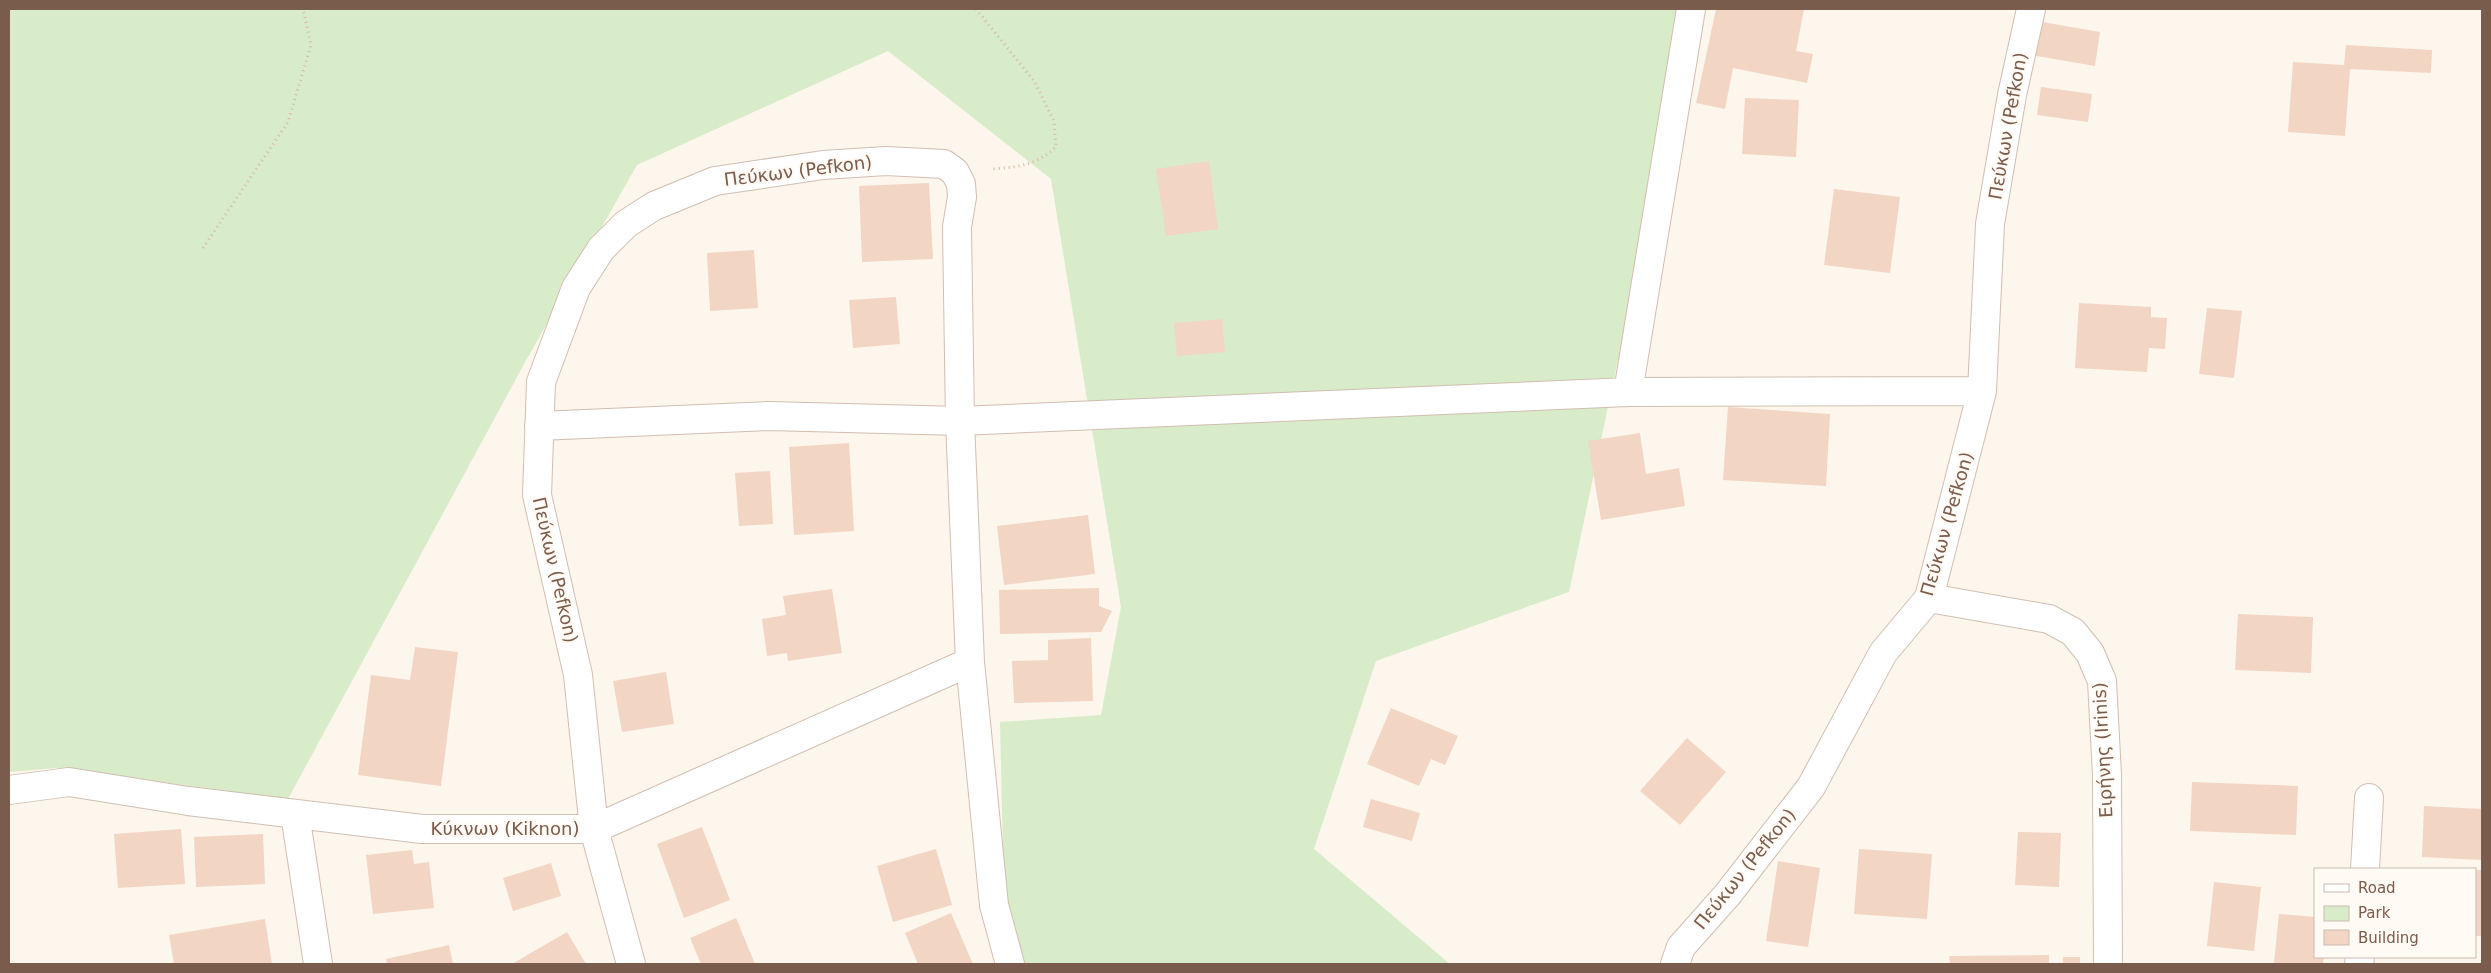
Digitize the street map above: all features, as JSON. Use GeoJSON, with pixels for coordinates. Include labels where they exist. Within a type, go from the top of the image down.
{"type":"FeatureCollection","features":[{"type":"Feature","properties":{"kind":"street"},"geometry":{"type":"LineString","coordinates":[[1628,392],[1682,48],[1691,9]]}},
{"type":"Feature","properties":{"kind":"street","name":"Πεύκων (Pefkon)"},"geometry":{"type":"LineString","coordinates":[[1675,964],[1681,947],[1728,894],[1811,787],[1882,653],[1930,598],[1982,391],[1990,224],[2012,95],[2031,9]]}},
{"type":"Feature","properties":{"kind":"street","name":"Πεύκων (Pefkon)"},"geometry":{"type":"LineString","coordinates":[[631,964],[594,830],[578,675],[537,495],[541,382],[576,288],[601,249],[626,224],[654,206],[715,181],[823,165],[914,162],[944,164],[955,172]]}},
{"type":"Feature","properties":{"kind":"street"},"geometry":{"type":"LineString","coordinates":[[955,172],[961,184],[962,197],[957,227],[960,421],[970,662],[994,905],[1010,964]]}},
{"type":"Feature","properties":{"kind":"street"},"geometry":{"type":"LineString","coordinates":[[539,426],[769,416],[960,421],[1628,392],[1982,391]]}},
{"type":"Feature","properties":{"kind":"street","name":"Ειρήνης (Irinis)"},"geometry":{"type":"LineString","coordinates":[[1930,598],[2049,619],[2073,632],[2090,653],[2102,681],[2107,775],[2108,964]]}},
{"type":"Feature","properties":{"kind":"street","name":"Κύκνων (Kiknon)"},"geometry":{"type":"LineString","coordinates":[[9,790],[69,782],[295,814],[422,829],[594,830],[970,662]]}},
{"type":"Feature","properties":{"kind":"street"},"geometry":{"type":"LineString","coordinates":[[2365,868],[2368,798]]}},
{"type":"Feature","properties":{"kind":"street"},"geometry":{"type":"LineString","coordinates":[[295,814],[318,964]]}},
{"type":"Feature","properties":{"kind":"path"},"geometry":{"type":"LineString","coordinates":[[203,248],[288,122],[311,45],[303,9]]}},
{"type":"Feature","properties":{"kind":"path"},"geometry":{"type":"LineString","coordinates":[[955,172],[1014,167],[1042,160],[1056,147],[1054,121],[1034,80],[976,9]]}},
{"type":"Feature","properties":{"kind":"green space"},"geometry":{"type":"Polygon","coordinates":[[[9,9],[1683,9],[1621,345],[1569,592],[1376,661],[1314,849],[1450,964],[1017,964],[1005,940],[1000,722],[1101,715],[1121,607],[1051,179],[888,51],[637,165],[523,366],[288,799],[56,768],[9,772],[9,9]]]}},
{"type":"Feature","properties":{"kind":"building"},"geometry":{"type":"Polygon","coordinates":[[[1716,9],[1804,9],[1796,51],[1813,54],[1807,83],[1733,68],[1725,109],[1696,103],[1716,9]]]}},
{"type":"Feature","properties":{"kind":"building"},"geometry":{"type":"Polygon","coordinates":[[[2030,20],[2100,32],[2095,66],[2024,54],[2030,20]]]}},
{"type":"Feature","properties":{"kind":"building"},"geometry":{"type":"Polygon","coordinates":[[[2346,45],[2432,50],[2431,73],[2350,69],[2345,136],[2288,132],[2293,62],[2344,65],[2346,45]]]}},
{"type":"Feature","properties":{"kind":"building"},"geometry":{"type":"Polygon","coordinates":[[[2041,87],[2092,94],[2088,122],[2037,115],[2041,87]]]}},
{"type":"Feature","properties":{"kind":"building"},"geometry":{"type":"Polygon","coordinates":[[[1745,98],[1799,100],[1796,157],[1742,154],[1745,98]]]}},
{"type":"Feature","properties":{"kind":"building"},"geometry":{"type":"Polygon","coordinates":[[[1209,161],[1218,229],[1166,236],[1156,169],[1209,161]]]}},
{"type":"Feature","properties":{"kind":"building"},"geometry":{"type":"Polygon","coordinates":[[[929,183],[933,259],[862,262],[859,186],[929,183]]]}},
{"type":"Feature","properties":{"kind":"building"},"geometry":{"type":"Polygon","coordinates":[[[1834,189],[1900,197],[1890,273],[1824,265],[1834,189]]]}},
{"type":"Feature","properties":{"kind":"building"},"geometry":{"type":"Polygon","coordinates":[[[754,250],[758,308],[710,311],[707,253],[754,250]]]}},
{"type":"Feature","properties":{"kind":"building"},"geometry":{"type":"Polygon","coordinates":[[[896,297],[900,344],[853,348],[849,300],[896,297]]]}},
{"type":"Feature","properties":{"kind":"building"},"geometry":{"type":"Polygon","coordinates":[[[2079,303],[2151,307],[2151,317],[2167,318],[2165,349],[2149,348],[2147,372],[2075,368],[2079,303]]]}},
{"type":"Feature","properties":{"kind":"building"},"geometry":{"type":"Polygon","coordinates":[[[2207,308],[2242,311],[2234,378],[2199,374],[2207,308]]]}},
{"type":"Feature","properties":{"kind":"building"},"geometry":{"type":"Polygon","coordinates":[[[1222,319],[1225,352],[1177,356],[1174,323],[1222,319]]]}},
{"type":"Feature","properties":{"kind":"building"},"geometry":{"type":"Polygon","coordinates":[[[1728,407],[1830,414],[1826,486],[1723,480],[1728,407]]]}},
{"type":"Feature","properties":{"kind":"building"},"geometry":{"type":"Polygon","coordinates":[[[1640,433],[1646,474],[1679,468],[1685,506],[1601,520],[1588,441],[1640,433]]]}},
{"type":"Feature","properties":{"kind":"building"},"geometry":{"type":"Polygon","coordinates":[[[849,443],[854,531],[794,535],[789,447],[849,443]]]}},
{"type":"Feature","properties":{"kind":"building"},"geometry":{"type":"Polygon","coordinates":[[[770,471],[773,524],[739,526],[735,473],[770,471]]]}},
{"type":"Feature","properties":{"kind":"building"},"geometry":{"type":"Polygon","coordinates":[[[1088,515],[1095,574],[1004,585],[997,526],[1088,515]]]}},
{"type":"Feature","properties":{"kind":"building"},"geometry":{"type":"Polygon","coordinates":[[[1099,588],[1099,606],[1112,611],[1101,632],[1000,634],[999,590],[1099,588]]]}},
{"type":"Feature","properties":{"kind":"building"},"geometry":{"type":"Polygon","coordinates":[[[832,589],[842,653],[788,661],[787,653],[767,656],[762,619],[786,615],[783,596],[832,589]]]}},
{"type":"Feature","properties":{"kind":"building"},"geometry":{"type":"Polygon","coordinates":[[[2238,614],[2313,617],[2311,673],[2235,670],[2238,614]]]}},
{"type":"Feature","properties":{"kind":"building"},"geometry":{"type":"Polygon","coordinates":[[[1091,638],[1093,701],[1014,703],[1012,661],[1048,660],[1048,640],[1091,638]]]}},
{"type":"Feature","properties":{"kind":"building"},"geometry":{"type":"Polygon","coordinates":[[[415,647],[458,652],[441,786],[358,775],[371,675],[410,680],[415,647]]]}},
{"type":"Feature","properties":{"kind":"building"},"geometry":{"type":"Polygon","coordinates":[[[666,672],[674,724],[622,732],[613,681],[666,672]]]}},
{"type":"Feature","properties":{"kind":"building"},"geometry":{"type":"Polygon","coordinates":[[[1391,708],[1458,736],[1445,765],[1431,759],[1419,786],[1367,764],[1391,708]]]}},
{"type":"Feature","properties":{"kind":"building"},"geometry":{"type":"Polygon","coordinates":[[[1687,738],[1726,772],[1680,825],[1640,791],[1687,738]]]}},
{"type":"Feature","properties":{"kind":"building"},"geometry":{"type":"Polygon","coordinates":[[[2192,782],[2298,786],[2296,835],[2190,831],[2192,782]]]}},
{"type":"Feature","properties":{"kind":"building"},"geometry":{"type":"Polygon","coordinates":[[[1371,799],[1420,813],[1412,841],[1363,827],[1371,799]]]}},
{"type":"Feature","properties":{"kind":"building"},"geometry":{"type":"Polygon","coordinates":[[[2424,806],[2482,809],[2482,860],[2422,857],[2424,806]]]}},
{"type":"Feature","properties":{"kind":"building"},"geometry":{"type":"Polygon","coordinates":[[[702,827],[730,900],[684,918],[657,844],[702,827]]]}},
{"type":"Feature","properties":{"kind":"building"},"geometry":{"type":"Polygon","coordinates":[[[181,829],[185,884],[118,888],[114,834],[181,829]]]}},
{"type":"Feature","properties":{"kind":"building"},"geometry":{"type":"Polygon","coordinates":[[[2018,832],[2061,833],[2059,887],[2015,885],[2018,832]]]}},
{"type":"Feature","properties":{"kind":"building"},"geometry":{"type":"Polygon","coordinates":[[[263,834],[265,884],[196,887],[194,837],[263,834]]]}},
{"type":"Feature","properties":{"kind":"building"},"geometry":{"type":"Polygon","coordinates":[[[936,849],[952,905],[893,922],[877,866],[936,849]]]}},
{"type":"Feature","properties":{"kind":"building"},"geometry":{"type":"Polygon","coordinates":[[[1859,849],[1932,854],[1927,919],[1854,914],[1859,849]]]}},
{"type":"Feature","properties":{"kind":"building"},"geometry":{"type":"Polygon","coordinates":[[[412,850],[414,864],[429,862],[434,908],[373,914],[366,855],[412,850]]]}},
{"type":"Feature","properties":{"kind":"building"},"geometry":{"type":"Polygon","coordinates":[[[1778,861],[1820,868],[1808,947],[1766,941],[1778,861]]]}},
{"type":"Feature","properties":{"kind":"building"},"geometry":{"type":"Polygon","coordinates":[[[551,863],[561,896],[513,911],[503,878],[551,863]]]}},
{"type":"Feature","properties":{"kind":"building"},"geometry":{"type":"Polygon","coordinates":[[[2476,870],[2482,870],[2482,936],[2476,936],[2476,870]]]}},
{"type":"Feature","properties":{"kind":"building"},"geometry":{"type":"Polygon","coordinates":[[[2214,882],[2261,887],[2254,951],[2207,946],[2214,882]]]}},
{"type":"Feature","properties":{"kind":"building"},"geometry":{"type":"Polygon","coordinates":[[[951,913],[973,964],[918,964],[905,933],[951,913]]]}},
{"type":"Feature","properties":{"kind":"building"},"geometry":{"type":"Polygon","coordinates":[[[2279,914],[2314,917],[2314,958],[2324,958],[2323,964],[2274,963],[2279,914]]]}},
{"type":"Feature","properties":{"kind":"building"},"geometry":{"type":"Polygon","coordinates":[[[736,918],[755,964],[701,964],[690,938],[736,918]]]}},
{"type":"Feature","properties":{"kind":"building"},"geometry":{"type":"Polygon","coordinates":[[[265,919],[272,964],[174,964],[169,935],[265,919]]]}},
{"type":"Feature","properties":{"kind":"building"},"geometry":{"type":"Polygon","coordinates":[[[567,932],[586,964],[512,964],[567,932]]]}},
{"type":"Feature","properties":{"kind":"building"},"geometry":{"type":"Polygon","coordinates":[[[449,945],[453,964],[387,964],[386,959],[449,945]]]}},
{"type":"Feature","properties":{"kind":"building"},"geometry":{"type":"Polygon","coordinates":[[[2049,955],[2049,964],[1950,964],[1949,956],[2049,955]]]}},
{"type":"Feature","properties":{"kind":"building"},"geometry":{"type":"Polygon","coordinates":[[[2063,957],[2080,957],[2080,964],[2063,964],[2063,957]]]}}]}
